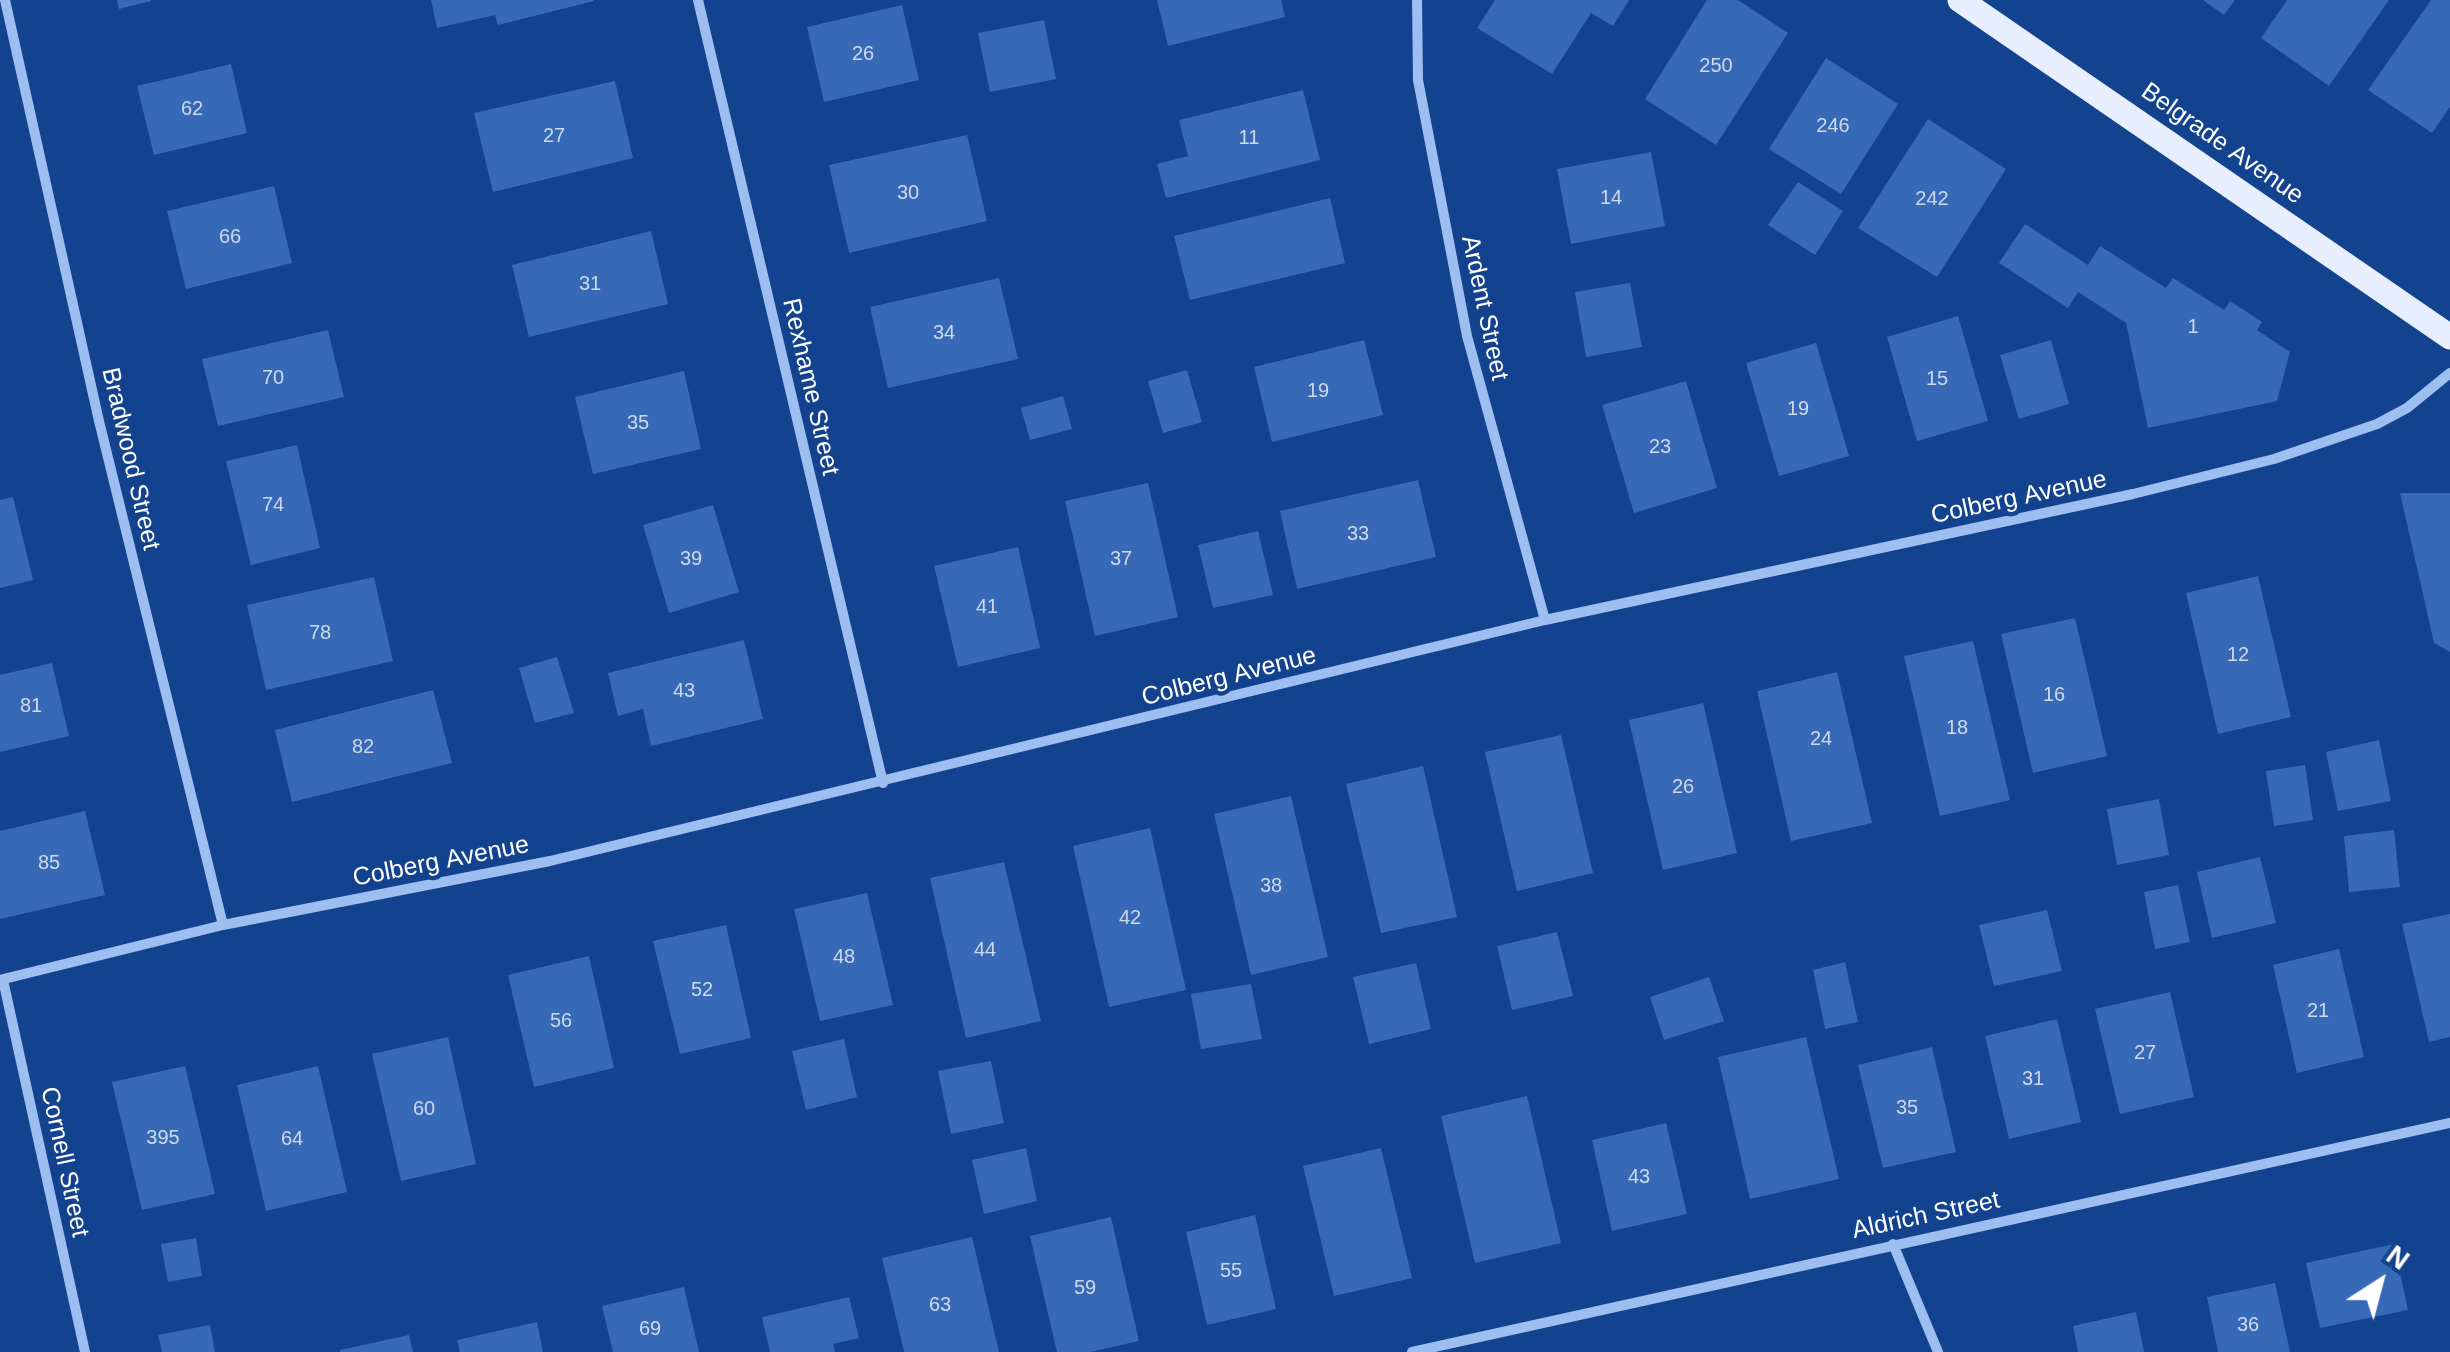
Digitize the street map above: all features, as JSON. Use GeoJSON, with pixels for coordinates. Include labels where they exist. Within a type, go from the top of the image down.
{"type":"FeatureCollection","features":[{"type":"Feature","properties":{"kind":"main road","name":"Belgrade Avenue"},"geometry":{"type":"LineString","coordinates":[[1960,0],[2450,338]]}},
{"type":"Feature","properties":{"kind":"street","name":"Bradwood Street"},"geometry":{"type":"LineString","coordinates":[[4,0],[104,440],[223,925]]}},
{"type":"Feature","properties":{"kind":"street","name":"Rexhame Street"},"geometry":{"type":"LineString","coordinates":[[698,0],[883,783]]}},
{"type":"Feature","properties":{"kind":"street","name":"Ardent Street"},"geometry":{"type":"LineString","coordinates":[[1417,0],[1418,80],[1467,336],[1545,620]]}},
{"type":"Feature","properties":{"kind":"street","name":"Colberg Avenue"},"geometry":{"type":"LineString","coordinates":[[2,980],[223,925],[550,861],[1545,620],[2133,494],[2274,459],[2377,424],[2408,408],[2450,373]]}},
{"type":"Feature","properties":{"kind":"street","name":"Cornell Street"},"geometry":{"type":"LineString","coordinates":[[2,980],[85,1352]]}},
{"type":"Feature","properties":{"kind":"street","name":"Aldrich Street"},"geometry":{"type":"LineString","coordinates":[[1412,1352],[2450,1123]]}},
{"type":"Feature","properties":{"kind":"street"},"geometry":{"type":"LineString","coordinates":[[1893,1244],[1938,1352]]}},
{"type":"Feature","properties":{"kind":"building"},"geometry":{"type":"Polygon","coordinates":[[[117,0],[151,0],[151,1],[119,9],[117,0]]]}},
{"type":"Feature","properties":{"kind":"building"},"geometry":{"type":"Polygon","coordinates":[[[431,0],[594,1],[498,25],[495,15],[437,28],[431,0]]]}},
{"type":"Feature","properties":{"kind":"building"},"geometry":{"type":"Polygon","coordinates":[[[1157,0],[1281,0],[1285,17],[1168,46],[1157,0]]]}},
{"type":"Feature","properties":{"kind":"building"},"geometry":{"type":"Polygon","coordinates":[[[1495,0],[1629,0],[1613,26],[1591,13],[1552,74],[1477,28],[1495,0]]]}},
{"type":"Feature","properties":{"kind":"building"},"geometry":{"type":"Polygon","coordinates":[[[1707,0],[1738,0],[1788,33],[1716,145],[1645,99],[1707,0]]]}},
{"type":"Feature","properties":{"kind":"building"},"geometry":{"type":"Polygon","coordinates":[[[2203,0],[2235,0],[2224,15],[2203,0]]]}},
{"type":"Feature","properties":{"kind":"building"},"geometry":{"type":"Polygon","coordinates":[[[2287,0],[2389,0],[2329,86],[2261,38],[2287,0]]]}},
{"type":"Feature","properties":{"kind":"building"},"geometry":{"type":"Polygon","coordinates":[[[2431,0],[2450,0],[2450,107],[2432,133],[2368,90],[2431,0]]]}},
{"type":"Feature","properties":{"kind":"building"},"geometry":{"type":"Polygon","coordinates":[[[902,5],[919,80],[824,102],[807,27],[902,5]]]}},
{"type":"Feature","properties":{"kind":"building"},"geometry":{"type":"Polygon","coordinates":[[[1044,20],[1056,79],[990,92],[978,33],[1044,20]]]}},
{"type":"Feature","properties":{"kind":"building"},"geometry":{"type":"Polygon","coordinates":[[[1826,58],[1898,104],[1841,194],[1769,149],[1826,58]]]}},
{"type":"Feature","properties":{"kind":"building"},"geometry":{"type":"Polygon","coordinates":[[[231,64],[247,133],[154,155],[137,86],[231,64]]]}},
{"type":"Feature","properties":{"kind":"building"},"geometry":{"type":"Polygon","coordinates":[[[615,81],[633,158],[493,192],[474,113],[615,81]]]}},
{"type":"Feature","properties":{"kind":"building"},"geometry":{"type":"Polygon","coordinates":[[[1303,90],[1320,160],[1166,198],[1157,164],[1188,156],[1179,120],[1303,90]]]}},
{"type":"Feature","properties":{"kind":"building"},"geometry":{"type":"Polygon","coordinates":[[[1928,119],[2006,169],[1937,277],[1858,228],[1928,119]]]}},
{"type":"Feature","properties":{"kind":"building"},"geometry":{"type":"Polygon","coordinates":[[[967,135],[987,221],[849,253],[829,165],[967,135]]]}},
{"type":"Feature","properties":{"kind":"building"},"geometry":{"type":"Polygon","coordinates":[[[1651,152],[1665,226],[1571,244],[1557,169],[1651,152]]]}},
{"type":"Feature","properties":{"kind":"building"},"geometry":{"type":"Polygon","coordinates":[[[1798,182],[1843,211],[1815,255],[1768,225],[1798,182]]]}},
{"type":"Feature","properties":{"kind":"building"},"geometry":{"type":"Polygon","coordinates":[[[274,186],[292,263],[186,289],[167,211],[274,186]]]}},
{"type":"Feature","properties":{"kind":"building"},"geometry":{"type":"Polygon","coordinates":[[[1330,198],[1345,263],[1190,300],[1174,236],[1330,198]]]}},
{"type":"Feature","properties":{"kind":"building"},"geometry":{"type":"Polygon","coordinates":[[[2025,224],[2088,265],[2100,246],[2166,288],[2173,278],[2224,310],[2230,301],[2262,322],[2257,330],[2290,352],[2277,401],[2148,428],[2126,323],[2078,292],[2068,308],[1999,263],[2025,224]]]}},
{"type":"Feature","properties":{"kind":"building"},"geometry":{"type":"Polygon","coordinates":[[[651,231],[668,304],[529,337],[512,265],[651,231]]]}},
{"type":"Feature","properties":{"kind":"building"},"geometry":{"type":"Polygon","coordinates":[[[999,278],[1018,359],[888,388],[870,307],[999,278]]]}},
{"type":"Feature","properties":{"kind":"building"},"geometry":{"type":"Polygon","coordinates":[[[1630,283],[1642,347],[1586,357],[1575,292],[1630,283]]]}},
{"type":"Feature","properties":{"kind":"building"},"geometry":{"type":"Polygon","coordinates":[[[1958,316],[1988,421],[1917,441],[1887,337],[1958,316]]]}},
{"type":"Feature","properties":{"kind":"building"},"geometry":{"type":"Polygon","coordinates":[[[328,330],[344,397],[218,426],[202,359],[328,330]]]}},
{"type":"Feature","properties":{"kind":"building"},"geometry":{"type":"Polygon","coordinates":[[[1364,340],[1383,415],[1272,442],[1254,367],[1364,340]]]}},
{"type":"Feature","properties":{"kind":"building"},"geometry":{"type":"Polygon","coordinates":[[[2051,340],[2069,404],[2019,419],[2000,355],[2051,340]]]}},
{"type":"Feature","properties":{"kind":"building"},"geometry":{"type":"Polygon","coordinates":[[[1816,343],[1849,456],[1779,476],[1746,363],[1816,343]]]}},
{"type":"Feature","properties":{"kind":"building"},"geometry":{"type":"Polygon","coordinates":[[[1187,370],[1202,422],[1163,433],[1148,381],[1187,370]]]}},
{"type":"Feature","properties":{"kind":"building"},"geometry":{"type":"Polygon","coordinates":[[[684,371],[701,449],[593,474],[575,397],[684,371]]]}},
{"type":"Feature","properties":{"kind":"building"},"geometry":{"type":"Polygon","coordinates":[[[1686,381],[1717,488],[1634,513],[1602,405],[1686,381]]]}},
{"type":"Feature","properties":{"kind":"building"},"geometry":{"type":"Polygon","coordinates":[[[1063,396],[1072,429],[1030,440],[1021,408],[1063,396]]]}},
{"type":"Feature","properties":{"kind":"building"},"geometry":{"type":"Polygon","coordinates":[[[297,445],[320,548],[251,565],[226,461],[297,445]]]}},
{"type":"Feature","properties":{"kind":"building"},"geometry":{"type":"Polygon","coordinates":[[[1418,480],[1436,557],[1297,589],[1280,511],[1418,480]]]}},
{"type":"Feature","properties":{"kind":"building"},"geometry":{"type":"Polygon","coordinates":[[[1148,483],[1178,617],[1095,636],[1065,501],[1148,483]]]}},
{"type":"Feature","properties":{"kind":"building"},"geometry":{"type":"Polygon","coordinates":[[[2400,493],[2450,493],[2450,652],[2434,643],[2400,493]]]}},
{"type":"Feature","properties":{"kind":"building"},"geometry":{"type":"Polygon","coordinates":[[[13,497],[33,580],[0,588],[0,500],[13,497]]]}},
{"type":"Feature","properties":{"kind":"building"},"geometry":{"type":"Polygon","coordinates":[[[713,505],[739,592],[669,613],[643,525],[713,505]]]}},
{"type":"Feature","properties":{"kind":"building"},"geometry":{"type":"Polygon","coordinates":[[[1258,531],[1273,595],[1213,608],[1198,545],[1258,531]]]}},
{"type":"Feature","properties":{"kind":"building"},"geometry":{"type":"Polygon","coordinates":[[[1018,547],[1040,648],[958,667],[934,566],[1018,547]]]}},
{"type":"Feature","properties":{"kind":"building"},"geometry":{"type":"Polygon","coordinates":[[[2258,576],[2291,717],[2218,734],[2186,593],[2258,576]]]}},
{"type":"Feature","properties":{"kind":"building"},"geometry":{"type":"Polygon","coordinates":[[[374,577],[393,661],[266,690],[247,605],[374,577]]]}},
{"type":"Feature","properties":{"kind":"building"},"geometry":{"type":"Polygon","coordinates":[[[2075,618],[2107,756],[2033,773],[2001,634],[2075,618]]]}},
{"type":"Feature","properties":{"kind":"building"},"geometry":{"type":"Polygon","coordinates":[[[744,640],[763,719],[651,746],[643,709],[618,716],[608,673],[744,640]]]}},
{"type":"Feature","properties":{"kind":"building"},"geometry":{"type":"Polygon","coordinates":[[[1973,641],[2010,800],[1940,816],[1904,656],[1973,641]]]}},
{"type":"Feature","properties":{"kind":"building"},"geometry":{"type":"Polygon","coordinates":[[[557,657],[574,713],[535,723],[519,668],[557,657]]]}},
{"type":"Feature","properties":{"kind":"building"},"geometry":{"type":"Polygon","coordinates":[[[52,663],[69,736],[0,752],[0,675],[52,663]]]}},
{"type":"Feature","properties":{"kind":"building"},"geometry":{"type":"Polygon","coordinates":[[[1837,672],[1872,823],[1791,841],[1757,691],[1837,672]]]}},
{"type":"Feature","properties":{"kind":"building"},"geometry":{"type":"Polygon","coordinates":[[[433,690],[452,763],[292,802],[275,730],[433,690]]]}},
{"type":"Feature","properties":{"kind":"building"},"geometry":{"type":"Polygon","coordinates":[[[1703,703],[1737,853],[1663,870],[1629,720],[1703,703]]]}},
{"type":"Feature","properties":{"kind":"building"},"geometry":{"type":"Polygon","coordinates":[[[1561,735],[1593,873],[1517,891],[1485,752],[1561,735]]]}},
{"type":"Feature","properties":{"kind":"building"},"geometry":{"type":"Polygon","coordinates":[[[2379,740],[2391,801],[2338,811],[2326,752],[2379,740]]]}},
{"type":"Feature","properties":{"kind":"building"},"geometry":{"type":"Polygon","coordinates":[[[2305,765],[2313,820],[2274,826],[2266,771],[2305,765]]]}},
{"type":"Feature","properties":{"kind":"building"},"geometry":{"type":"Polygon","coordinates":[[[1423,766],[1457,917],[1381,933],[1346,784],[1423,766]]]}},
{"type":"Feature","properties":{"kind":"building"},"geometry":{"type":"Polygon","coordinates":[[[1291,796],[1328,957],[1251,975],[1214,814],[1291,796]]]}},
{"type":"Feature","properties":{"kind":"building"},"geometry":{"type":"Polygon","coordinates":[[[2159,799],[2169,855],[2117,865],[2107,809],[2159,799]]]}},
{"type":"Feature","properties":{"kind":"building"},"geometry":{"type":"Polygon","coordinates":[[[85,811],[105,895],[0,919],[0,831],[85,811]]]}},
{"type":"Feature","properties":{"kind":"building"},"geometry":{"type":"Polygon","coordinates":[[[1150,828],[1186,990],[1109,1007],[1073,846],[1150,828]]]}},
{"type":"Feature","properties":{"kind":"building"},"geometry":{"type":"Polygon","coordinates":[[[2394,830],[2400,887],[2349,892],[2344,836],[2394,830]]]}},
{"type":"Feature","properties":{"kind":"building"},"geometry":{"type":"Polygon","coordinates":[[[2260,857],[2276,923],[2212,938],[2197,872],[2260,857]]]}},
{"type":"Feature","properties":{"kind":"building"},"geometry":{"type":"Polygon","coordinates":[[[1004,862],[1041,1021],[966,1038],[930,878],[1004,862]]]}},
{"type":"Feature","properties":{"kind":"building"},"geometry":{"type":"Polygon","coordinates":[[[2178,885],[2190,942],[2155,949],[2144,892],[2178,885]]]}},
{"type":"Feature","properties":{"kind":"building"},"geometry":{"type":"Polygon","coordinates":[[[867,893],[893,1005],[820,1021],[794,909],[867,893]]]}},
{"type":"Feature","properties":{"kind":"building"},"geometry":{"type":"Polygon","coordinates":[[[2047,910],[2062,971],[1994,986],[1979,925],[2047,910]]]}},
{"type":"Feature","properties":{"kind":"building"},"geometry":{"type":"Polygon","coordinates":[[[2450,914],[2450,1037],[2429,1042],[2402,924],[2450,914]]]}},
{"type":"Feature","properties":{"kind":"building"},"geometry":{"type":"Polygon","coordinates":[[[726,925],[751,1038],[680,1054],[653,941],[726,925]]]}},
{"type":"Feature","properties":{"kind":"building"},"geometry":{"type":"Polygon","coordinates":[[[1557,932],[1573,996],[1512,1010],[1497,946],[1557,932]]]}},
{"type":"Feature","properties":{"kind":"building"},"geometry":{"type":"Polygon","coordinates":[[[2339,949],[2364,1057],[2297,1073],[2273,965],[2339,949]]]}},
{"type":"Feature","properties":{"kind":"building"},"geometry":{"type":"Polygon","coordinates":[[[589,956],[614,1068],[534,1087],[508,975],[589,956]]]}},
{"type":"Feature","properties":{"kind":"building"},"geometry":{"type":"Polygon","coordinates":[[[1845,962],[1858,1022],[1825,1029],[1813,970],[1845,962]]]}},
{"type":"Feature","properties":{"kind":"building"},"geometry":{"type":"Polygon","coordinates":[[[1416,963],[1431,1029],[1369,1044],[1353,977],[1416,963]]]}},
{"type":"Feature","properties":{"kind":"building"},"geometry":{"type":"Polygon","coordinates":[[[1709,977],[1724,1021],[1664,1040],[1650,997],[1709,977]]]}},
{"type":"Feature","properties":{"kind":"building"},"geometry":{"type":"Polygon","coordinates":[[[1251,984],[1262,1039],[1201,1049],[1191,994],[1251,984]]]}},
{"type":"Feature","properties":{"kind":"building"},"geometry":{"type":"Polygon","coordinates":[[[2170,992],[2194,1097],[2120,1114],[2095,1009],[2170,992]]]}},
{"type":"Feature","properties":{"kind":"building"},"geometry":{"type":"Polygon","coordinates":[[[2057,1019],[2081,1122],[2009,1139],[1985,1036],[2057,1019]]]}},
{"type":"Feature","properties":{"kind":"building"},"geometry":{"type":"Polygon","coordinates":[[[448,1037],[476,1164],[401,1181],[372,1054],[448,1037]]]}},
{"type":"Feature","properties":{"kind":"building"},"geometry":{"type":"Polygon","coordinates":[[[1806,1037],[1839,1179],[1750,1199],[1718,1057],[1806,1037]]]}},
{"type":"Feature","properties":{"kind":"building"},"geometry":{"type":"Polygon","coordinates":[[[844,1039],[857,1097],[806,1110],[792,1051],[844,1039]]]}},
{"type":"Feature","properties":{"kind":"building"},"geometry":{"type":"Polygon","coordinates":[[[1932,1047],[1956,1152],[1883,1168],[1858,1065],[1932,1047]]]}},
{"type":"Feature","properties":{"kind":"building"},"geometry":{"type":"Polygon","coordinates":[[[991,1061],[1004,1123],[951,1134],[938,1071],[991,1061]]]}},
{"type":"Feature","properties":{"kind":"building"},"geometry":{"type":"Polygon","coordinates":[[[185,1066],[215,1194],[142,1210],[112,1082],[185,1066]]]}},
{"type":"Feature","properties":{"kind":"building"},"geometry":{"type":"Polygon","coordinates":[[[318,1066],[347,1192],[266,1211],[237,1085],[318,1066]]]}},
{"type":"Feature","properties":{"kind":"building"},"geometry":{"type":"Polygon","coordinates":[[[1527,1096],[1561,1243],[1475,1263],[1441,1116],[1527,1096]]]}},
{"type":"Feature","properties":{"kind":"building"},"geometry":{"type":"Polygon","coordinates":[[[1666,1123],[1687,1214],[1612,1231],[1592,1140],[1666,1123]]]}},
{"type":"Feature","properties":{"kind":"building"},"geometry":{"type":"Polygon","coordinates":[[[1026,1148],[1037,1201],[984,1214],[972,1160],[1026,1148]]]}},
{"type":"Feature","properties":{"kind":"building"},"geometry":{"type":"Polygon","coordinates":[[[1381,1148],[1412,1278],[1334,1296],[1303,1166],[1381,1148]]]}},
{"type":"Feature","properties":{"kind":"building"},"geometry":{"type":"Polygon","coordinates":[[[1255,1215],[1276,1309],[1207,1325],[1186,1232],[1255,1215]]]}},
{"type":"Feature","properties":{"kind":"building"},"geometry":{"type":"Polygon","coordinates":[[[1111,1217],[1139,1341],[1090,1352],[1057,1352],[1030,1236],[1111,1217]]]}},
{"type":"Feature","properties":{"kind":"building"},"geometry":{"type":"Polygon","coordinates":[[[972,1237],[999,1352],[904,1352],[882,1258],[972,1237]]]}},
{"type":"Feature","properties":{"kind":"building"},"geometry":{"type":"Polygon","coordinates":[[[196,1238],[202,1276],[168,1282],[161,1244],[196,1238]]]}},
{"type":"Feature","properties":{"kind":"building"},"geometry":{"type":"Polygon","coordinates":[[[2394,1244],[2408,1310],[2320,1328],[2306,1263],[2394,1244]]]}},
{"type":"Feature","properties":{"kind":"building"},"geometry":{"type":"Polygon","coordinates":[[[2275,1283],[2290,1352],[2218,1352],[2207,1297],[2275,1283]]]}},
{"type":"Feature","properties":{"kind":"building"},"geometry":{"type":"Polygon","coordinates":[[[684,1287],[699,1352],[613,1352],[602,1306],[684,1287]]]}},
{"type":"Feature","properties":{"kind":"building"},"geometry":{"type":"Polygon","coordinates":[[[849,1297],[859,1338],[833,1344],[835,1352],[770,1352],[762,1317],[849,1297]]]}},
{"type":"Feature","properties":{"kind":"building"},"geometry":{"type":"Polygon","coordinates":[[[2136,1312],[2144,1352],[2078,1352],[2073,1326],[2136,1312]]]}},
{"type":"Feature","properties":{"kind":"building"},"geometry":{"type":"Polygon","coordinates":[[[537,1322],[543,1352],[460,1352],[457,1340],[537,1322]]]}},
{"type":"Feature","properties":{"kind":"building"},"geometry":{"type":"Polygon","coordinates":[[[210,1325],[215,1352],[162,1352],[158,1335],[210,1325]]]}},
{"type":"Feature","properties":{"kind":"building"},"geometry":{"type":"Polygon","coordinates":[[[409,1335],[413,1352],[340,1352],[340,1350],[409,1335]]]}}]}
